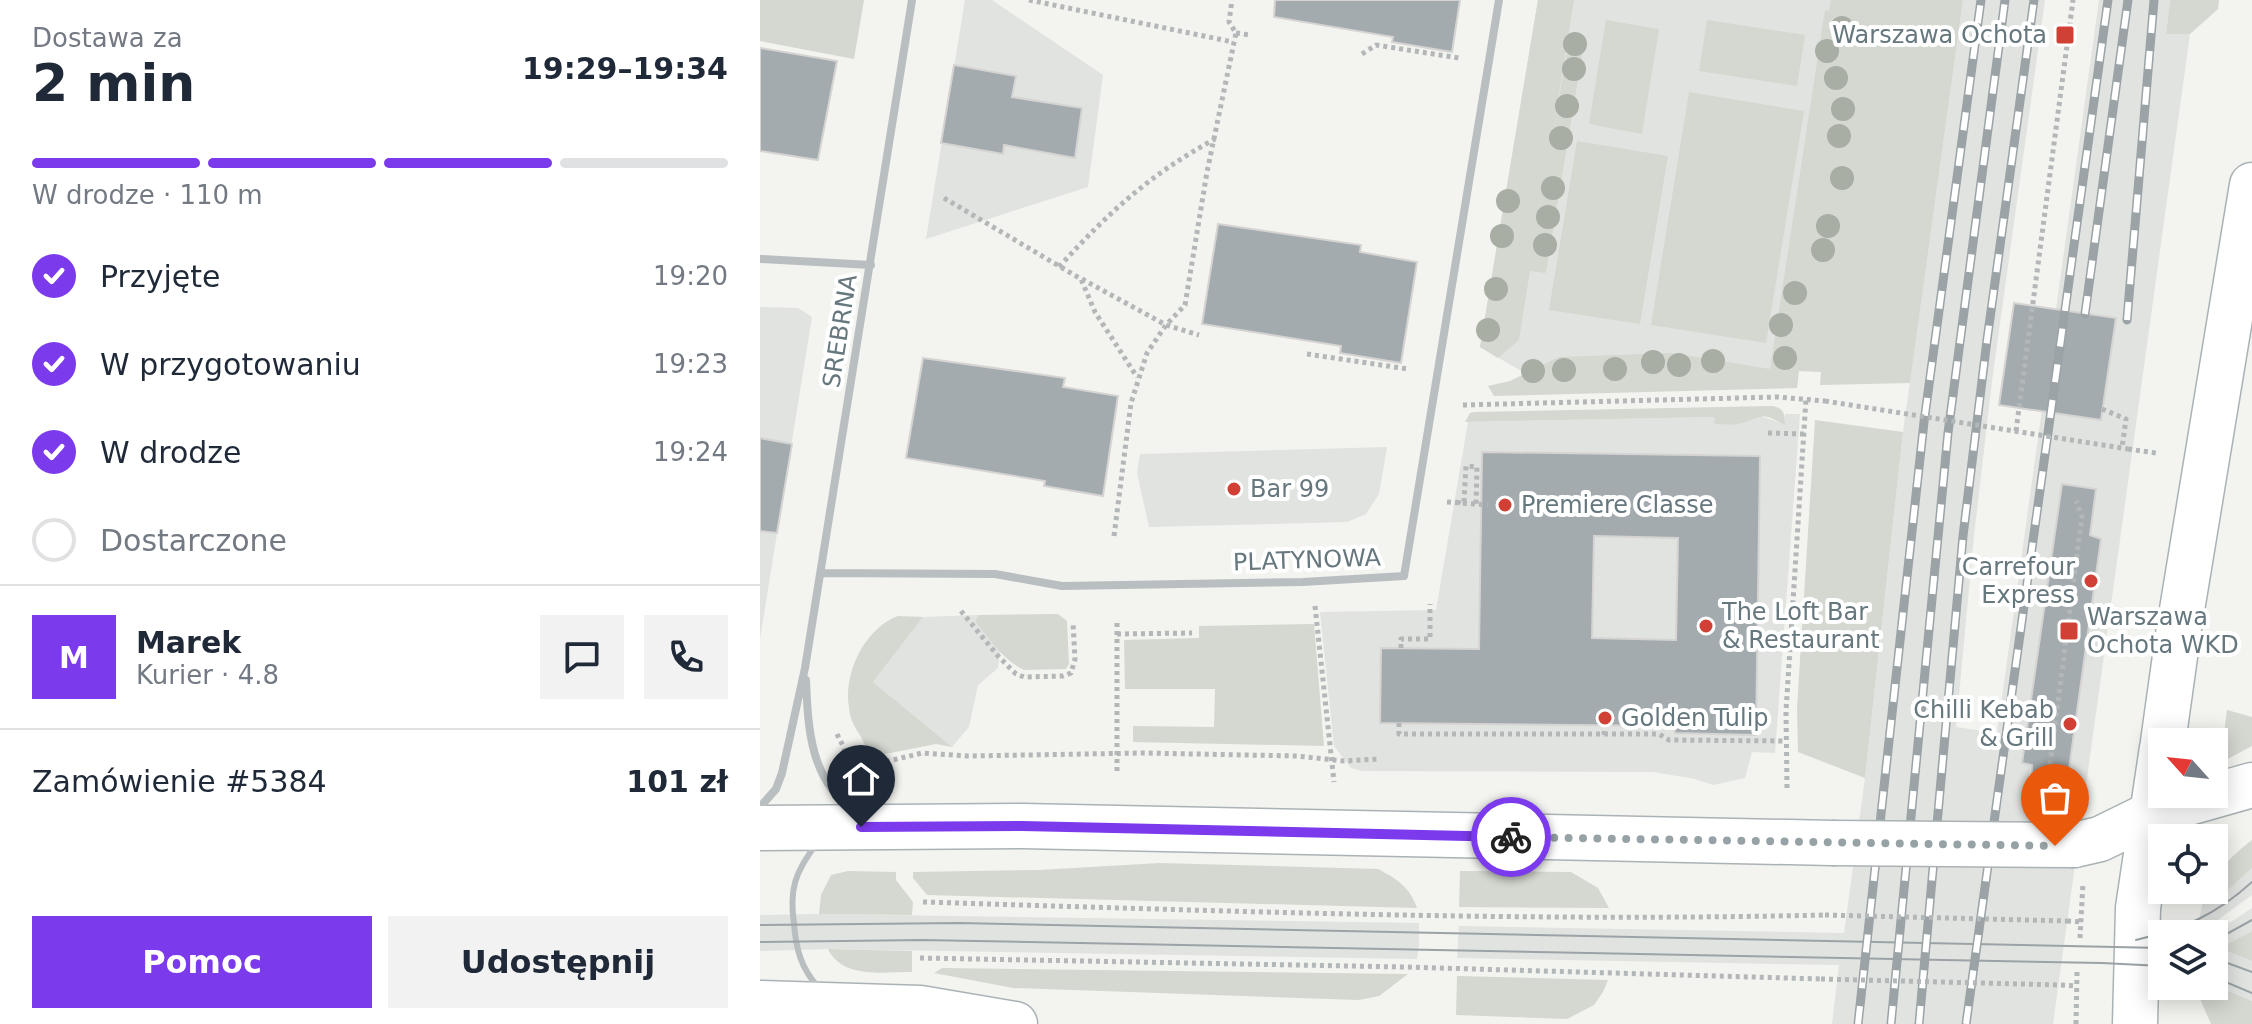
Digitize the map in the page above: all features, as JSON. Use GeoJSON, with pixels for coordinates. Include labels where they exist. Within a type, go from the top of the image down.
{"type":"FeatureCollection","features":[{"type":"Feature","properties":{"kind":"main road"},"geometry":{"type":"LineString","coordinates":[[2165,728],[2252,185]]}},
{"type":"Feature","properties":{"kind":"main road"},"geometry":{"type":"LineString","coordinates":[[760,828],[1022,826],[1832,843],[2078,860],[2100,839],[2153,813],[2252,785]]}},
{"type":"Feature","properties":{"kind":"main road"},"geometry":{"type":"LineString","coordinates":[[2135,1024],[2137,919],[2154,808]]}},
{"type":"Feature","properties":{"kind":"main road"},"geometry":{"type":"LineString","coordinates":[[760,1003],[920,1008],[997,1022]]}},
{"type":"Feature","properties":{"kind":"street","name":"SREBRNA"},"geometry":{"type":"LineString","coordinates":[[760,807],[776,789],[782,773],[805,668],[912,0]]}},
{"type":"Feature","properties":{"kind":"street","name":"PLATYNOWA"},"geometry":{"type":"LineString","coordinates":[[821,573],[995,574],[1062,586],[1303,582],[1404,576],[1499,0]]}},
{"type":"Feature","properties":{"kind":"street"},"geometry":{"type":"LineString","coordinates":[[760,259],[871,265]]}},
{"type":"Feature","properties":{"kind":"street","name":"SREBRNA"},"geometry":{"type":"LineString","coordinates":[[805,668],[808,718],[820,772],[848,806],[888,826]]}},
{"type":"Feature","properties":{"kind":"lane"},"geometry":{"type":"LineString","coordinates":[[833,827],[804,859],[790,902],[800,959],[815,983],[841,1006]]}},
{"type":"Feature","properties":{"kind":"path"},"geometry":{"type":"LineString","coordinates":[[1029,0],[1233,42]]}},
{"type":"Feature","properties":{"kind":"path"},"geometry":{"type":"LineString","coordinates":[[1232,0],[1229,22],[1236,33],[1250,35]]}},
{"type":"Feature","properties":{"kind":"path"},"geometry":{"type":"LineString","coordinates":[[2016,431],[2073,0]]}},
{"type":"Feature","properties":{"kind":"path"},"geometry":{"type":"LineString","coordinates":[[1114,536],[1131,403],[1147,353],[1166,325],[1185,305],[1207,172],[1236,33]]}},
{"type":"Feature","properties":{"kind":"path"},"geometry":{"type":"LineString","coordinates":[[1362,54],[1376,45],[1459,58]]}},
{"type":"Feature","properties":{"kind":"path"},"geometry":{"type":"LineString","coordinates":[[1059,267],[1104,218],[1142,184],[1216,139]]}},
{"type":"Feature","properties":{"kind":"path"},"geometry":{"type":"LineString","coordinates":[[944,198],[1059,267],[1166,325],[1199,335]]}},
{"type":"Feature","properties":{"kind":"path"},"geometry":{"type":"LineString","coordinates":[[1081,279],[1095,312],[1138,378]]}},
{"type":"Feature","properties":{"kind":"path"},"geometry":{"type":"LineString","coordinates":[[1307,354],[1408,369]]}},
{"type":"Feature","properties":{"kind":"path"},"geometry":{"type":"LineString","coordinates":[[1463,405],[1777,397],[1806,399],[2156,453]]}},
{"type":"Feature","properties":{"kind":"path"},"geometry":{"type":"LineString","coordinates":[[1787,788],[1786,711],[1806,399]]}},
{"type":"Feature","properties":{"kind":"path"},"geometry":{"type":"LineString","coordinates":[[2102,409],[2126,419],[2125,448]]}},
{"type":"Feature","properties":{"kind":"path"},"geometry":{"type":"LineString","coordinates":[[1768,433],[1804,434]]}},
{"type":"Feature","properties":{"kind":"path"},"geometry":{"type":"LineString","coordinates":[[1458,504],[1459,500],[1464,501],[1466,466],[1477,467],[1476,505]]}},
{"type":"Feature","properties":{"kind":"path"},"geometry":{"type":"LineString","coordinates":[[2044,809],[2082,516],[2076,501]]}},
{"type":"Feature","properties":{"kind":"path"},"geometry":{"type":"LineString","coordinates":[[1447,502],[1488,505]]}},
{"type":"Feature","properties":{"kind":"path"},"geometry":{"type":"LineString","coordinates":[[1401,648],[1401,639],[1430,639],[1430,604]]}},
{"type":"Feature","properties":{"kind":"path"},"geometry":{"type":"LineString","coordinates":[[1315,606],[1334,782]]}},
{"type":"Feature","properties":{"kind":"path"},"geometry":{"type":"LineString","coordinates":[[961,611],[998,656],[1016,674],[1024,677],[1071,673],[1075,659],[1073,623]]}},
{"type":"Feature","properties":{"kind":"path"},"geometry":{"type":"LineString","coordinates":[[1117,623],[1117,772]]}},
{"type":"Feature","properties":{"kind":"path"},"geometry":{"type":"LineString","coordinates":[[1117,634],[1192,633]]}},
{"type":"Feature","properties":{"kind":"path"},"geometry":{"type":"LineString","coordinates":[[1399,723],[1399,734],[1659,734],[1669,740],[1685,737],[1786,741]]}},
{"type":"Feature","properties":{"kind":"path"},"geometry":{"type":"LineString","coordinates":[[1604,735],[1605,725]]}},
{"type":"Feature","properties":{"kind":"path"},"geometry":{"type":"LineString","coordinates":[[850,770],[922,753],[968,756],[1117,753],[1379,759]]}},
{"type":"Feature","properties":{"kind":"path"},"geometry":{"type":"LineString","coordinates":[[2070,785],[2079,794]]}},
{"type":"Feature","properties":{"kind":"path"},"geometry":{"type":"LineString","coordinates":[[2078,860],[2080,938]]}},
{"type":"Feature","properties":{"kind":"path"},"geometry":{"type":"LineString","coordinates":[[923,902],[1462,918],[1679,919],[1825,915],[2081,922]]}},
{"type":"Feature","properties":{"kind":"path"},"geometry":{"type":"LineString","coordinates":[[920,958],[1404,967],[2077,986]]}},
{"type":"Feature","properties":{"kind":"path"},"geometry":{"type":"LineString","coordinates":[[2076,1024],[2077,972]]}},
{"type":"Feature","properties":{"kind":"shaded area"},"geometry":{"type":"Polygon","coordinates":[[[760,0],[864,0],[854,59],[760,41],[760,0]]]}},
{"type":"Feature","properties":{"kind":"shaded area"},"geometry":{"type":"Polygon","coordinates":[[[965,0],[992,0],[1103,75],[1088,187],[926,239],[965,0]]]}},
{"type":"Feature","properties":{"kind":"shaded area"},"geometry":{"type":"Polygon","coordinates":[[[1538,0],[1849,0],[1798,371],[1535,379],[1480,347],[1538,0]]]}},
{"type":"Feature","properties":{"kind":"shaded area"},"geometry":{"type":"Polygon","coordinates":[[[1538,0],[1574,0],[1552,138],[1570,35],[1585,37],[1546,273],[1530,271],[1519,340],[1498,358],[1480,347],[1538,0]]]}},
{"type":"Feature","properties":{"kind":"shaded area"},"geometry":{"type":"Polygon","coordinates":[[[1831,0],[1963,0],[1910,383],[1820,385],[1821,372],[1799,371],[1797,388],[1494,396],[1488,386],[1510,381],[1559,357],[1672,353],[1770,369],[1825,10],[1829,11],[1831,0]]]}},
{"type":"Feature","properties":{"kind":"shaded area"},"geometry":{"type":"Polygon","coordinates":[[[1963,0],[2045,0],[1992,381],[1956,727],[1997,733],[2099,0],[2170,0],[2166,34],[2190,34],[2053,1024],[1832,1024],[1839,965],[1457,958],[1459,926],[1844,933],[1865,778],[1903,432],[1963,0]],[[2031,764],[2024,806],[2055,810],[2061,770],[2031,764]]]}},
{"type":"Feature","properties":{"kind":"shaded area"},"geometry":{"type":"Polygon","coordinates":[[[2170,0],[2219,0],[2218,9],[2190,34],[2166,34],[2170,0]]]}},
{"type":"Feature","properties":{"kind":"shaded area"},"geometry":{"type":"Polygon","coordinates":[[[1606,20],[1659,29],[1642,134],[1589,124],[1606,20]]]}},
{"type":"Feature","properties":{"kind":"shaded area"},"geometry":{"type":"Polygon","coordinates":[[[1707,20],[1805,35],[1797,86],[1699,71],[1707,20]]]}},
{"type":"Feature","properties":{"kind":"shaded area"},"geometry":{"type":"Polygon","coordinates":[[[1689,92],[1804,111],[1766,343],[1651,325],[1689,92]]]}},
{"type":"Feature","properties":{"kind":"shaded area"},"geometry":{"type":"Polygon","coordinates":[[[1577,141],[1668,156],[1640,324],[1549,310],[1577,141]]]}},
{"type":"Feature","properties":{"kind":"shaded area"},"geometry":{"type":"Polygon","coordinates":[[[760,307],[798,308],[812,317],[760,639],[760,307]]]}},
{"type":"Feature","properties":{"kind":"shaded area"},"geometry":{"type":"Polygon","coordinates":[[[1771,406],[1783,412],[1785,425],[1763,416],[1732,425],[1715,424],[1714,417],[1465,422],[1474,412],[1771,406]]]}},
{"type":"Feature","properties":{"kind":"shaded area"},"geometry":{"type":"Polygon","coordinates":[[[1785,414],[1800,414],[1775,753],[1752,752],[1745,778],[1713,785],[1653,772],[1361,771],[1351,768],[1334,746],[1320,612],[1436,610],[1468,422],[1715,417],[1715,424],[1742,423],[1760,416],[1785,424],[1785,414]]]}},
{"type":"Feature","properties":{"kind":"shaded area"},"geometry":{"type":"Polygon","coordinates":[[[1815,420],[1903,432],[1865,778],[1798,752],[1797,708],[1815,420]]]}},
{"type":"Feature","properties":{"kind":"shaded area"},"geometry":{"type":"Polygon","coordinates":[[[1387,447],[1379,494],[1366,514],[1347,522],[1149,527],[1137,473],[1140,454],[1387,447]]]}},
{"type":"Feature","properties":{"kind":"shaded area"},"geometry":{"type":"Polygon","coordinates":[[[1058,614],[1067,621],[1069,664],[1066,669],[1024,670],[1016,666],[975,621],[979,615],[1058,614]]]}},
{"type":"Feature","properties":{"kind":"shaded area"},"geometry":{"type":"Polygon","coordinates":[[[979,615],[975,621],[1000,652],[998,668],[978,685],[969,727],[952,747],[873,682],[923,617],[979,615]]]}},
{"type":"Feature","properties":{"kind":"shaded area"},"geometry":{"type":"Polygon","coordinates":[[[898,616],[923,617],[873,682],[952,747],[936,744],[875,756],[866,748],[852,720],[849,681],[866,641],[886,622],[898,616]]]}},
{"type":"Feature","properties":{"kind":"shaded area"},"geometry":{"type":"Polygon","coordinates":[[[1314,624],[1324,746],[1133,742],[1133,726],[1214,727],[1215,689],[1125,689],[1124,640],[1199,638],[1199,626],[1314,624]]]}},
{"type":"Feature","properties":{"kind":"shaded area"},"geometry":{"type":"Polygon","coordinates":[[[2227,710],[2252,717],[2252,746],[2228,759],[2228,728],[2225,728],[2227,710]]]}},
{"type":"Feature","properties":{"kind":"shaded area"},"geometry":{"type":"Polygon","coordinates":[[[2252,840],[2252,868],[2228,890],[2228,862],[2252,840]]]}},
{"type":"Feature","properties":{"kind":"shaded area"},"geometry":{"type":"Polygon","coordinates":[[[1160,863],[1378,869],[1402,884],[1417,908],[927,895],[913,878],[913,872],[1039,870],[1160,863]]]}},
{"type":"Feature","properties":{"kind":"shaded area"},"geometry":{"type":"Polygon","coordinates":[[[2252,868],[2252,895],[2218,920],[2199,920],[2205,904],[2228,904],[2228,890],[2252,868]]]}},
{"type":"Feature","properties":{"kind":"shaded area"},"geometry":{"type":"Polygon","coordinates":[[[848,871],[896,872],[896,880],[913,902],[912,915],[819,914],[821,895],[831,875],[848,871]]]}},
{"type":"Feature","properties":{"kind":"shaded area"},"geometry":{"type":"Polygon","coordinates":[[[1460,871],[1571,872],[1598,888],[1609,908],[1459,907],[1460,871]]]}},
{"type":"Feature","properties":{"kind":"shaded area"},"geometry":{"type":"Polygon","coordinates":[[[2252,908],[2252,931],[2228,944],[2228,922],[2252,908]]]}},
{"type":"Feature","properties":{"kind":"shaded area"},"geometry":{"type":"Polygon","coordinates":[[[760,915],[1419,923],[1419,945],[1417,959],[828,949],[760,951],[760,915]]]}},
{"type":"Feature","properties":{"kind":"shaded area"},"geometry":{"type":"Polygon","coordinates":[[[2252,931],[2252,961],[2228,951],[2228,944],[2252,931]]]}},
{"type":"Feature","properties":{"kind":"shaded area"},"geometry":{"type":"Polygon","coordinates":[[[828,949],[912,951],[912,972],[877,973],[853,969],[834,959],[828,949]]]}},
{"type":"Feature","properties":{"kind":"shaded area"},"geometry":{"type":"Polygon","coordinates":[[[2228,951],[2252,961],[2252,1001],[2228,991],[2228,951]]]}},
{"type":"Feature","properties":{"kind":"shaded area"},"geometry":{"type":"Polygon","coordinates":[[[942,968],[1408,974],[1379,996],[1359,1000],[1013,988],[934,973],[942,968]]]}},
{"type":"Feature","properties":{"kind":"shaded area"},"geometry":{"type":"Polygon","coordinates":[[[1457,976],[1608,980],[1594,1005],[1567,1019],[1456,1015],[1457,976]]]}},
{"type":"Feature","properties":{"kind":"shaded area"},"geometry":{"type":"Polygon","coordinates":[[[2228,991],[2252,1001],[2252,1024],[2211,1024],[2200,1000],[2228,1000],[2228,991]]]}},
{"type":"Feature","properties":{"kind":"building"},"geometry":{"type":"Polygon","coordinates":[[[1275,0],[1460,0],[1452,52],[1392,42],[1393,37],[1274,17],[1275,0]]]}},
{"type":"Feature","properties":{"kind":"building"},"geometry":{"type":"Polygon","coordinates":[[[760,48],[837,61],[818,160],[760,151],[760,48]]]}},
{"type":"Feature","properties":{"kind":"building"},"geometry":{"type":"Polygon","coordinates":[[[954,65],[1016,76],[1012,97],[1082,108],[1075,158],[1004,145],[1003,154],[941,143],[954,65]]]}},
{"type":"Feature","properties":{"kind":"building"},"geometry":{"type":"Polygon","coordinates":[[[1218,224],[1361,245],[1360,252],[1417,262],[1401,363],[1340,353],[1341,346],[1202,324],[1218,224]]]}},
{"type":"Feature","properties":{"kind":"building"},"geometry":{"type":"Polygon","coordinates":[[[2014,303],[2116,318],[2101,420],[1999,405],[2014,303]]]}},
{"type":"Feature","properties":{"kind":"building"},"geometry":{"type":"Polygon","coordinates":[[[923,358],[1065,378],[1063,387],[1118,396],[1103,496],[1044,486],[1045,481],[906,458],[923,358]]]}},
{"type":"Feature","properties":{"kind":"building"},"geometry":{"type":"Polygon","coordinates":[[[760,438],[792,444],[777,533],[760,531],[760,438]]]}},
{"type":"Feature","properties":{"kind":"building"},"geometry":{"type":"Polygon","coordinates":[[[1482,452],[1760,456],[1756,735],[1675,733],[1674,726],[1380,723],[1381,648],[1479,649],[1482,452]],[[1594,536],[1592,638],[1676,640],[1678,538],[1594,536]]]}},
{"type":"Feature","properties":{"kind":"building"},"geometry":{"type":"Polygon","coordinates":[[[2062,484],[2096,489],[2090,535],[2101,539],[2069,769],[2071,792],[2033,792],[2032,765],[2022,763],[2062,484]]]}},
{"type":"Feature","properties":{"kind":"tram line"},"geometry":{"type":"LineString","coordinates":[[2136,940],[2198,919],[2252,882]]}},
{"type":"Feature","properties":{"kind":"tram line"},"geometry":{"type":"LineString","coordinates":[[2228,933],[2252,920]]}},
{"type":"Feature","properties":{"kind":"tram line"},"geometry":{"type":"LineString","coordinates":[[760,925],[959,923],[2148,948]]}},
{"type":"Feature","properties":{"kind":"tram line"},"geometry":{"type":"LineString","coordinates":[[760,942],[922,940],[2148,965]]}},
{"type":"Feature","properties":{"kind":"tram line"},"geometry":{"type":"LineString","coordinates":[[2228,963],[2252,972]]}},
{"type":"Feature","properties":{"kind":"tram line"},"geometry":{"type":"LineString","coordinates":[[2228,983],[2252,993]]}},
{"type":"Feature","properties":{"kind":"railway"},"geometry":{"type":"LineString","coordinates":[[1858,1024],[1924,422],[1981,0]]}},
{"type":"Feature","properties":{"kind":"railway"},"geometry":{"type":"LineString","coordinates":[[1891,1024],[1948,433],[2005,0]]}},
{"type":"Feature","properties":{"kind":"railway"},"geometry":{"type":"LineString","coordinates":[[1919,1024],[1963,536],[2034,0]]}},
{"type":"Feature","properties":{"kind":"railway"},"geometry":{"type":"LineString","coordinates":[[1966,1024],[2108,0]]}},
{"type":"Feature","properties":{"kind":"railway"},"geometry":{"type":"LineString","coordinates":[[2085,314],[2128,0]]}},
{"type":"Feature","properties":{"kind":"railway"},"geometry":{"type":"LineString","coordinates":[[2127,320],[2154,0]]}},
{"type":"Feature","properties":{"kind":"way so far"},"geometry":{"type":"LineString","coordinates":[[1511,837],[2055,846]]}},
{"type":"Feature","properties":{"kind":"place","name":"Warszawa Ochota"},"geometry":{"type":"Point","coordinates":[2065,35]}},
{"type":"Feature","properties":{"kind":"place","name":"Bar 99"},"geometry":{"type":"Point","coordinates":[1234,489]}},
{"type":"Feature","properties":{"kind":"place","name":"Premiere Classe"},"geometry":{"type":"Point","coordinates":[1505,505]}},
{"type":"Feature","properties":{"kind":"place","name":"Carrefour Express"},"geometry":{"type":"Point","coordinates":[2091,581]}},
{"type":"Feature","properties":{"kind":"place","name":"The Loft Bar & Restaurant"},"geometry":{"type":"Point","coordinates":[1706,626]}},
{"type":"Feature","properties":{"kind":"place","name":"Warszawa Ochota WKD"},"geometry":{"type":"Point","coordinates":[2069,631]}},
{"type":"Feature","properties":{"kind":"place","name":"Golden Tulip"},"geometry":{"type":"Point","coordinates":[1605,718]}},
{"type":"Feature","properties":{"kind":"place","name":"Chilli Kebab & Grill"},"geometry":{"type":"Point","coordinates":[2070,724]}},
{"type":"Feature","properties":{"kind":"route"},"geometry":{"type":"LineString","coordinates":[[861,827],[1022,826],[1511,837]]}}]}
